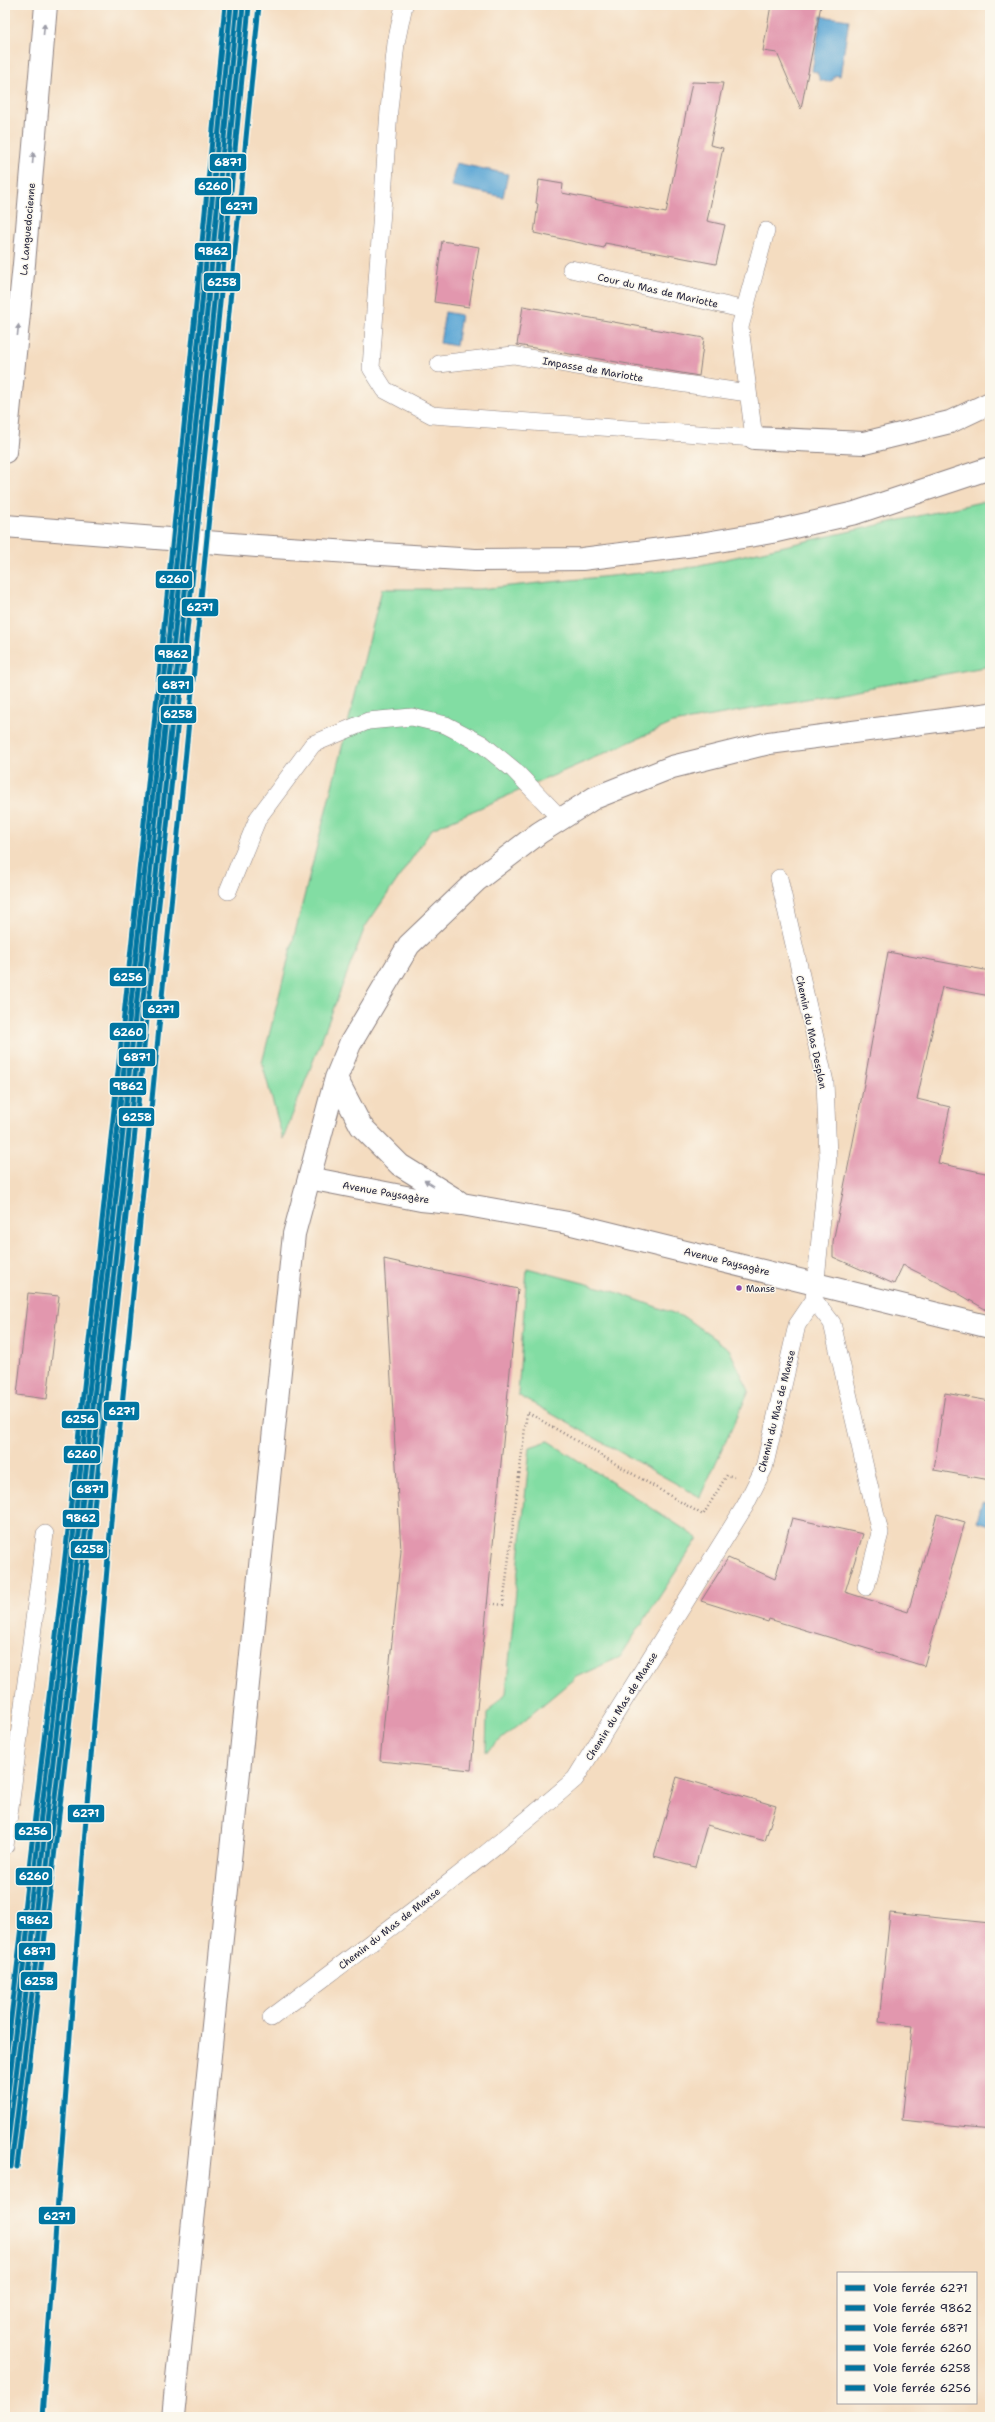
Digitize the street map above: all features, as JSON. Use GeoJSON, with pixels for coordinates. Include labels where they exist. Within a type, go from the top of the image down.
{"type":"FeatureCollection","features":[{"type":"Feature","properties":{"kind":"main road","name":"La Languedocienne"},"geometry":{"type":"LineString","coordinates":[[5,452],[24,264],[46,5]]}},
{"type":"Feature","properties":{"kind":"main road"},"geometry":{"type":"LineString","coordinates":[[754,438],[864,443],[950,422],[990,403]]}},
{"type":"Feature","properties":{"kind":"main road"},"geometry":{"type":"LineString","coordinates":[[5,526],[258,546],[475,560],[582,559],[694,545],[772,532],[855,513],[990,468]]}},
{"type":"Feature","properties":{"kind":"main road"},"geometry":{"type":"LineString","coordinates":[[173,2417],[294,1234],[336,1078],[350,1044],[409,945],[476,881],[561,819],[594,798],[680,765],[769,743],[990,714]]}},
{"type":"Feature","properties":{"kind":"main road","name":"Avenue Paysagère"},"geometry":{"type":"LineString","coordinates":[[336,1078],[361,1126],[400,1166],[462,1204]]}},
{"type":"Feature","properties":{"kind":"main road","name":"Avenue Paysagère"},"geometry":{"type":"LineString","coordinates":[[309,1178],[421,1200],[462,1204],[568,1223],[815,1291],[990,1327]]}},
{"type":"Feature","properties":{"kind":"lane"},"geometry":{"type":"LineString","coordinates":[[404,5],[396,43],[389,110],[371,368],[385,390],[432,415],[754,438],[740,327],[766,231]]}},
{"type":"Feature","properties":{"kind":"lane","name":"Cour du Mas de Mariotte"},"geometry":{"type":"LineString","coordinates":[[571,269],[745,310]]}},
{"type":"Feature","properties":{"kind":"lane","name":"Impasse de Mariotte"},"geometry":{"type":"LineString","coordinates":[[439,364],[513,355],[644,378],[748,393]]}},
{"type":"Feature","properties":{"kind":"lane"},"geometry":{"type":"LineString","coordinates":[[228,892],[258,818],[313,744],[368,721],[412,717],[446,725],[482,744],[514,770],[561,819]]}},
{"type":"Feature","properties":{"kind":"lane","name":"Chemin du Mas Desplan"},"geometry":{"type":"LineString","coordinates":[[779,878],[825,1082],[828,1157],[815,1291]]}},
{"type":"Feature","properties":{"kind":"lane"},"geometry":{"type":"LineString","coordinates":[[815,1291],[832,1323],[880,1533],[866,1587]]}},
{"type":"Feature","properties":{"kind":"lane","name":"Chemin du Mas de Manse"},"geometry":{"type":"LineString","coordinates":[[271,2018],[403,1918],[540,1809],[575,1778],[745,1506],[764,1468],[797,1325],[815,1291]]}},
{"type":"Feature","properties":{"kind":"lane"},"geometry":{"type":"LineString","coordinates":[[5,1846],[45,1534]]}},
{"type":"Feature","properties":{"kind":"path"},"geometry":{"type":"LineString","coordinates":[[487,1603],[503,1605],[527,1412],[703,1515],[727,1475],[755,1486]]}},
{"type":"Feature","properties":{"kind":"green space"},"geometry":{"type":"Polygon","coordinates":[[[990,500],[990,666],[673,723],[432,829],[365,927],[283,1139],[262,1063],[382,589],[480,589],[682,569],[990,500]]]}},
{"type":"Feature","properties":{"kind":"green space"},"geometry":{"type":"Polygon","coordinates":[[[527,1268],[610,1290],[684,1317],[729,1349],[749,1391],[700,1497],[518,1395],[527,1268]]]}},
{"type":"Feature","properties":{"kind":"green space"},"geometry":{"type":"Polygon","coordinates":[[[548,1441],[698,1538],[620,1657],[576,1677],[486,1752],[487,1714],[506,1693],[530,1447],[548,1441]]]}},
{"type":"Feature","properties":{"kind":"water"},"geometry":{"type":"Polygon","coordinates":[[[821,16],[849,20],[840,76],[835,75],[833,80],[827,82],[820,80],[817,72],[812,71],[821,16]]]}},
{"type":"Feature","properties":{"kind":"water"},"geometry":{"type":"Polygon","coordinates":[[[456,163],[508,174],[503,197],[451,186],[456,163]]]}},
{"type":"Feature","properties":{"kind":"water"},"geometry":{"type":"Polygon","coordinates":[[[445,312],[461,315],[456,346],[440,343],[445,312]]]}},
{"type":"Feature","properties":{"kind":"water"},"geometry":{"type":"Polygon","coordinates":[[[982,1502],[990,1504],[990,1525],[977,1521],[982,1502]]]}},
{"type":"Feature","properties":{"kind":"water"},"geometry":{"type":"Polygon","coordinates":[[[990,1603],[990,1654],[984,1653],[990,1603]]]}},
{"type":"Feature","properties":{"kind":"building"},"geometry":{"type":"Polygon","coordinates":[[[771,5],[821,5],[801,109],[777,53],[763,51],[771,5]]]}},
{"type":"Feature","properties":{"kind":"building"},"geometry":{"type":"Polygon","coordinates":[[[692,82],[723,83],[710,145],[723,148],[707,221],[725,225],[716,264],[605,243],[604,248],[534,233],[538,204],[536,203],[539,180],[563,184],[562,193],[666,213],[692,82]]]}},
{"type":"Feature","properties":{"kind":"building"},"geometry":{"type":"Polygon","coordinates":[[[442,241],[479,247],[469,307],[434,302],[442,241]]]}},
{"type":"Feature","properties":{"kind":"building"},"geometry":{"type":"Polygon","coordinates":[[[523,306],[704,338],[699,376],[517,345],[523,306]]]}},
{"type":"Feature","properties":{"kind":"building"},"geometry":{"type":"Polygon","coordinates":[[[888,952],[990,971],[990,996],[942,987],[917,1099],[950,1107],[938,1163],[990,1174],[990,1312],[949,1288],[903,1265],[894,1284],[833,1257],[833,1242],[858,1117],[888,952]]]}},
{"type":"Feature","properties":{"kind":"building"},"geometry":{"type":"Polygon","coordinates":[[[384,1259],[518,1289],[471,1770],[380,1761],[401,1551],[384,1259]]]}},
{"type":"Feature","properties":{"kind":"building"},"geometry":{"type":"Polygon","coordinates":[[[28,1293],[59,1296],[47,1399],[17,1395],[28,1293]]]}},
{"type":"Feature","properties":{"kind":"building"},"geometry":{"type":"Polygon","coordinates":[[[945,1393],[990,1401],[990,1480],[934,1470],[945,1393]]]}},
{"type":"Feature","properties":{"kind":"building"},"geometry":{"type":"Polygon","coordinates":[[[937,1514],[965,1522],[924,1666],[769,1619],[768,1622],[701,1601],[728,1558],[775,1579],[792,1518],[863,1534],[845,1592],[908,1612],[937,1514]]]}},
{"type":"Feature","properties":{"kind":"building"},"geometry":{"type":"Polygon","coordinates":[[[677,1777],[776,1806],[765,1841],[707,1825],[695,1867],[654,1856],[677,1777]]]}},
{"type":"Feature","properties":{"kind":"building"},"geometry":{"type":"Polygon","coordinates":[[[890,1913],[990,1923],[990,2129],[902,2120],[912,2026],[879,2022],[890,1913]]]}},
{"type":"Feature","properties":{"kind":"rail line","name":"6256"},"geometry":{"type":"LineString","coordinates":[[5,2067],[66,1552],[122,1037],[175,521],[225,5]]}},
{"type":"Feature","properties":{"kind":"rail line","name":"6260"},"geometry":{"type":"LineString","coordinates":[[5,2117],[67,1590],[125,1062],[231,5]]}},
{"type":"Feature","properties":{"kind":"rail line","name":"9862"},"geometry":{"type":"LineString","coordinates":[[5,2166],[69,1626],[128,1086],[184,546],[237,5]]}},
{"type":"Feature","properties":{"kind":"rail line","name":"6271"},"geometry":{"type":"LineString","coordinates":[[42,2417],[87,1804],[113,1498],[259,5]]}},
{"type":"Feature","properties":{"kind":"rail line","name":"6871"},"geometry":{"type":"LineString","coordinates":[[11,2167],[75,1627],[134,1087],[190,547],[243,6]]}},
{"type":"Feature","properties":{"kind":"rail line","name":"6258"},"geometry":{"type":"LineString","coordinates":[[17,2167],[81,1627],[140,1087],[196,547],[249,6]]}},
{"type":"Feature","properties":{"kind":"place","name":"Manse"},"geometry":{"type":"Point","coordinates":[739,1288]}}]}
